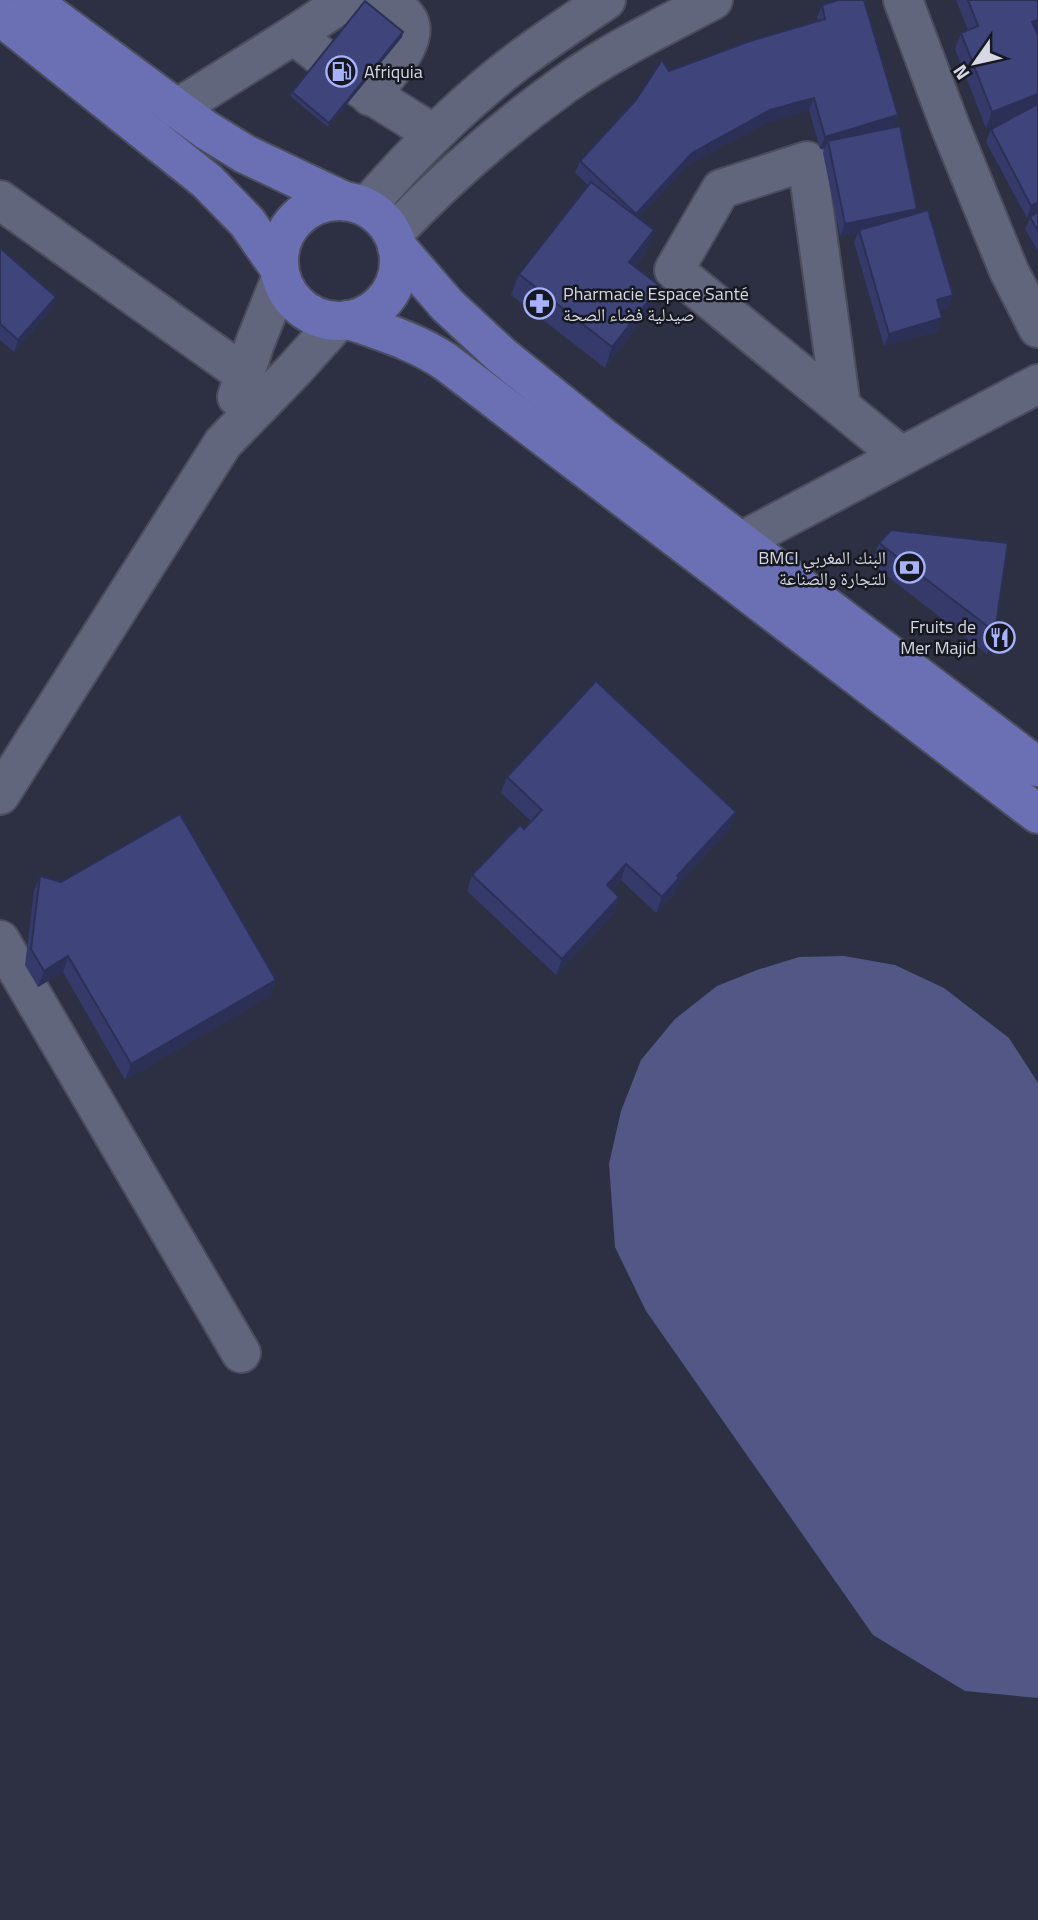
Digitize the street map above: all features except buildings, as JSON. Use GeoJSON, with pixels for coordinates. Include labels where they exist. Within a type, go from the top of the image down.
{"type":"FeatureCollection","features":[{"type":"Feature","properties":{"kind":"main road"},"geometry":{"type":"LineString","coordinates":[[30,0],[176,109],[245,154],[377,214],[447,305],[501,355],[605,439],[1038,767]]}},
{"type":"Feature","properties":{"kind":"main road"},"geometry":{"type":"LineString","coordinates":[[0,16],[207,181],[247,222],[280,273],[289,295],[303,309],[319,318],[344,321],[400,338],[446,362],[1038,814]]}},
{"type":"Feature","properties":{"kind":"main road"},"geometry":{"type":"LineString","coordinates":[[280,273],[282,242],[295,220],[316,205],[354,204]]}},
{"type":"Feature","properties":{"kind":"main road"},"geometry":{"type":"LineString","coordinates":[[344,321],[363,317],[385,300],[397,275],[395,240]]}},
{"type":"Feature","properties":{"kind":"street"},"geometry":{"type":"LineString","coordinates":[[176,109],[308,46],[348,0]]}},
{"type":"Feature","properties":{"kind":"street"},"geometry":{"type":"LineString","coordinates":[[354,204],[402,166],[469,101],[521,58],[606,0]]}},
{"type":"Feature","properties":{"kind":"street"},"geometry":{"type":"LineString","coordinates":[[395,240],[433,192],[489,141],[567,83],[713,0]]}},
{"type":"Feature","properties":{"kind":"street"},"geometry":{"type":"LineString","coordinates":[[903,0],[1009,271],[1038,328]]}},
{"type":"Feature","properties":{"kind":"street"},"geometry":{"type":"LineString","coordinates":[[402,5],[412,27],[410,40],[365,92],[435,134]]}},
{"type":"Feature","properties":{"kind":"street"},"geometry":{"type":"LineString","coordinates":[[841,407],[807,161],[721,188],[674,270],[841,407],[901,456]]}},
{"type":"Feature","properties":{"kind":"street"},"geometry":{"type":"LineString","coordinates":[[0,200],[245,375]]}},
{"type":"Feature","properties":{"kind":"street"},"geometry":{"type":"LineString","coordinates":[[223,443],[280,273]]}},
{"type":"Feature","properties":{"kind":"street"},"geometry":{"type":"LineString","coordinates":[[0,795],[223,443],[344,321]]}},
{"type":"Feature","properties":{"kind":"street"},"geometry":{"type":"LineString","coordinates":[[740,542],[1038,384]]}},
{"type":"Feature","properties":{"kind":"street"},"geometry":{"type":"LineString","coordinates":[[0,940],[241,1353]]}},
{"type":"Feature","properties":{"kind":"shaded area"},"geometry":{"type":"Polygon","coordinates":[[[844,956],[895,965],[944,988],[1009,1038],[1038,1083],[1038,1698],[965,1691],[873,1635],[646,1311],[615,1247],[609,1164],[621,1111],[641,1060],[675,1019],[717,986],[799,957],[844,956]]]}},
{"type":"Feature","properties":{"kind":"place","name":"Afriquia"},"geometry":{"type":"Point","coordinates":[341,72]}},
{"type":"Feature","properties":{"kind":"place","name":"Pharmacie Espace Santé صيدلية فضاء الصحة"},"geometry":{"type":"Point","coordinates":[540,304]}},
{"type":"Feature","properties":{"kind":"place","name":"BMCI البنك المغربي للتجارة والصناعة"},"geometry":{"type":"Point","coordinates":[909,568]}},
{"type":"Feature","properties":{"kind":"place","name":"Fruits de Mer Majid"},"geometry":{"type":"Point","coordinates":[999,637]}}]}
